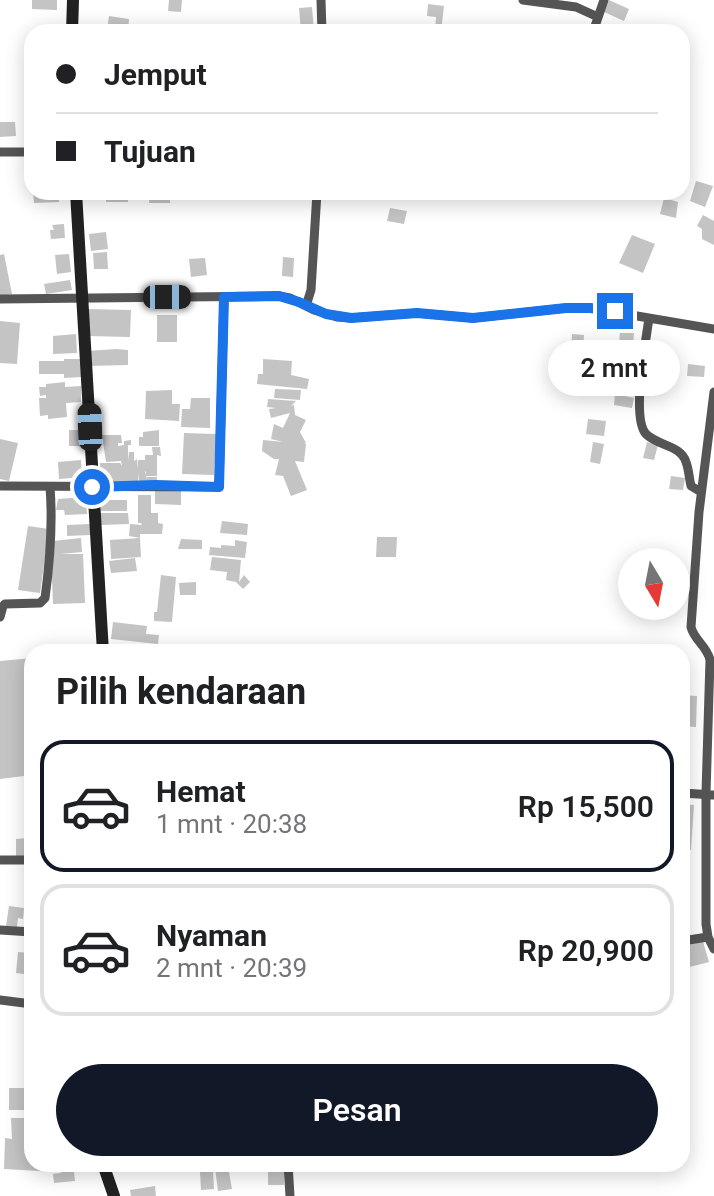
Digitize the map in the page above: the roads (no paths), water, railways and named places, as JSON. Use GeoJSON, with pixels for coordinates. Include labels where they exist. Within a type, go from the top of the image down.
{"type":"FeatureCollection","features":[{"type":"Feature","properties":{"kind":"main road"},"geometry":{"type":"LineString","coordinates":[[72,24],[73,0]]}},
{"type":"Feature","properties":{"kind":"main road"},"geometry":{"type":"LineString","coordinates":[[76,200],[102,644]]}},
{"type":"Feature","properties":{"kind":"main road"},"geometry":{"type":"LineString","coordinates":[[106,1172],[114,1196]]}},
{"type":"Feature","properties":{"kind":"street"},"geometry":{"type":"LineString","coordinates":[[321,0],[322,24]]}},
{"type":"Feature","properties":{"kind":"street"},"geometry":{"type":"LineString","coordinates":[[523,0],[576,7],[598,17]]}},
{"type":"Feature","properties":{"kind":"street"},"geometry":{"type":"LineString","coordinates":[[596,24],[604,0]]}},
{"type":"Feature","properties":{"kind":"street"},"geometry":{"type":"LineString","coordinates":[[0,152],[24,152]]}},
{"type":"Feature","properties":{"kind":"street"},"geometry":{"type":"LineString","coordinates":[[306,306],[311,290],[317,200]]}},
{"type":"Feature","properties":{"kind":"street"},"geometry":{"type":"LineString","coordinates":[[0,299],[279,296],[326,314],[351,318],[417,313],[473,318],[590,308],[714,329]]}},
{"type":"Feature","properties":{"kind":"street"},"geometry":{"type":"LineString","coordinates":[[0,486],[219,487],[224,297]]}},
{"type":"Feature","properties":{"kind":"street"},"geometry":{"type":"LineString","coordinates":[[649,318],[639,404],[643,429],[652,438],[680,452],[687,463],[691,486],[701,492]]}},
{"type":"Feature","properties":{"kind":"street"},"geometry":{"type":"LineString","coordinates":[[714,392],[701,492],[691,627],[710,660],[706,924],[714,949]]}},
{"type":"Feature","properties":{"kind":"street"},"geometry":{"type":"LineString","coordinates":[[0,617],[5,604],[40,603],[45,598],[52,537],[50,487]]}},
{"type":"Feature","properties":{"kind":"street"},"geometry":{"type":"LineString","coordinates":[[690,793],[710,794]]}},
{"type":"Feature","properties":{"kind":"street"},"geometry":{"type":"LineString","coordinates":[[0,860],[24,860]]}},
{"type":"Feature","properties":{"kind":"street"},"geometry":{"type":"LineString","coordinates":[[0,930],[24,932]]}},
{"type":"Feature","properties":{"kind":"street"},"geometry":{"type":"LineString","coordinates":[[690,940],[708,937]]}},
{"type":"Feature","properties":{"kind":"street"},"geometry":{"type":"LineString","coordinates":[[0,1000],[24,1003]]}},
{"type":"Feature","properties":{"kind":"street"},"geometry":{"type":"LineString","coordinates":[[288,1172],[290,1196]]}}]}
